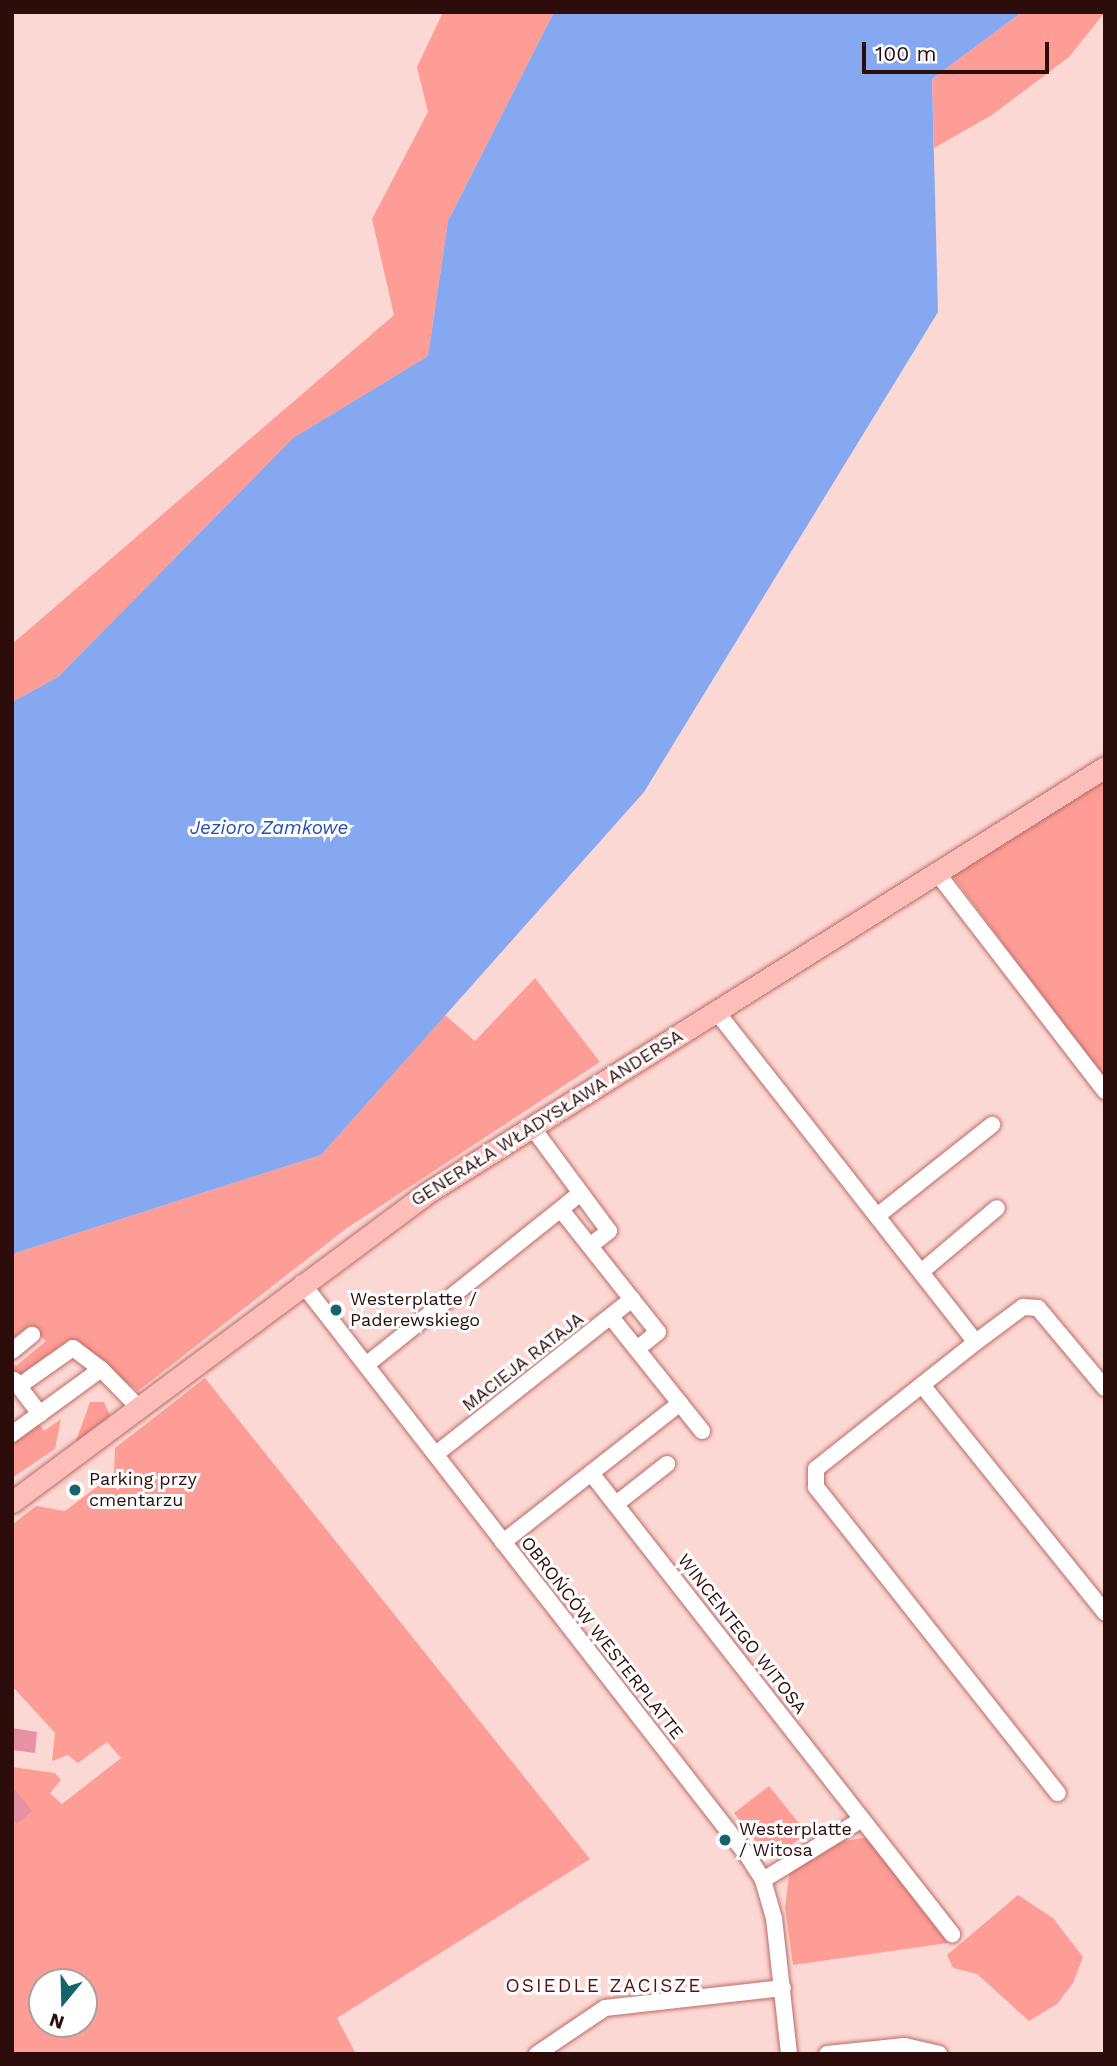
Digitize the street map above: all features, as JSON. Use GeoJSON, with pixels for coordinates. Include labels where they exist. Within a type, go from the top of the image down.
{"type":"FeatureCollection","features":[{"type":"Feature","properties":{"kind":"main road","name":"GENERAŁA WŁADYSŁAWA ANDERSA"},"geometry":{"type":"LineString","coordinates":[[12,1502],[302,1283],[532,1127],[1105,767]]}},
{"type":"Feature","properties":{"kind":"street"},"geometry":{"type":"LineString","coordinates":[[937,873],[1105,1091]]}},
{"type":"Feature","properties":{"kind":"street"},"geometry":{"type":"LineString","coordinates":[[716,1011],[976,1342]]}},
{"type":"Feature","properties":{"kind":"street"},"geometry":{"type":"LineString","coordinates":[[877,1216],[992,1125]]}},
{"type":"Feature","properties":{"kind":"street"},"geometry":{"type":"LineString","coordinates":[[532,1127],[609,1231],[591,1245]]}},
{"type":"Feature","properties":{"kind":"street"},"geometry":{"type":"LineString","coordinates":[[366,1365],[562,1211],[581,1193]]}},
{"type":"Feature","properties":{"kind":"street"},"geometry":{"type":"LineString","coordinates":[[921,1272],[997,1208]]}},
{"type":"Feature","properties":{"kind":"street"},"geometry":{"type":"LineString","coordinates":[[562,1211],[658,1332],[637,1349]]}},
{"type":"Feature","properties":{"kind":"street","name":"OBROŃCÓW WESTERPLATTE"},"geometry":{"type":"LineString","coordinates":[[302,1283],[763,1880],[774,1918],[789,2054]]}},
{"type":"Feature","properties":{"kind":"street","name":"MACIEJA RATAJA"},"geometry":{"type":"LineString","coordinates":[[436,1454],[632,1299]]}},
{"type":"Feature","properties":{"kind":"street"},"geometry":{"type":"LineString","coordinates":[[1058,1793],[816,1487],[816,1469],[1023,1307],[1038,1308],[1105,1388]]}},
{"type":"Feature","properties":{"kind":"street"},"geometry":{"type":"LineString","coordinates":[[611,1317],[702,1431]]}},
{"type":"Feature","properties":{"kind":"street"},"geometry":{"type":"LineString","coordinates":[[12,1351],[32,1335]]}},
{"type":"Feature","properties":{"kind":"street"},"geometry":{"type":"LineString","coordinates":[[40,1414],[16,1382],[73,1348],[101,1369],[139,1408]]}},
{"type":"Feature","properties":{"kind":"street"},"geometry":{"type":"LineString","coordinates":[[12,1434],[101,1369]]}},
{"type":"Feature","properties":{"kind":"street"},"geometry":{"type":"LineString","coordinates":[[922,1385],[1105,1613]]}},
{"type":"Feature","properties":{"kind":"street"},"geometry":{"type":"LineString","coordinates":[[503,1542],[680,1403]]}},
{"type":"Feature","properties":{"kind":"street"},"geometry":{"type":"LineString","coordinates":[[616,1504],[667,1464]]}},
{"type":"Feature","properties":{"kind":"street","name":"WINCENTEGO WITOSA"},"geometry":{"type":"LineString","coordinates":[[591,1473],[952,1934]]}},
{"type":"Feature","properties":{"kind":"street"},"geometry":{"type":"LineString","coordinates":[[763,1880],[862,1819]]}},
{"type":"Feature","properties":{"kind":"street"},"geometry":{"type":"LineString","coordinates":[[537,2054],[605,2008],[783,1988]]}},
{"type":"Feature","properties":{"kind":"street"},"geometry":{"type":"LineString","coordinates":[[827,2054],[905,2046],[939,2054]]}},
{"type":"Feature","properties":{"kind":"shaded area"},"geometry":{"type":"Polygon","coordinates":[[[443,12],[554,12],[448,221],[428,356],[293,438],[58,677],[12,702],[12,644],[394,315],[372,219],[428,112],[417,67],[443,12]]]}},
{"type":"Feature","properties":{"kind":"shaded area"},"geometry":{"type":"Polygon","coordinates":[[[1022,12],[1105,12],[1069,57],[992,115],[934,148],[932,79],[1022,12]]]}},
{"type":"Feature","properties":{"kind":"shaded area"},"geometry":{"type":"Polygon","coordinates":[[[1105,767],[1105,1080],[946,867],[1105,767]]]}},
{"type":"Feature","properties":{"kind":"shaded area"},"geometry":{"type":"Polygon","coordinates":[[[535,978],[600,1062],[347,1228],[138,1391],[68,1340],[23,1373],[26,1377],[12,1371],[12,1363],[16,1366],[46,1341],[29,1326],[12,1339],[12,1254],[321,1155],[445,1015],[475,1041],[535,978]]]}},
{"type":"Feature","properties":{"kind":"shaded area"},"geometry":{"type":"Polygon","coordinates":[[[205,1378],[590,1859],[337,2018],[356,2054],[12,2054],[12,1767],[55,1773],[61,1780],[50,1793],[62,1804],[121,1758],[107,1742],[78,1763],[68,1755],[52,1761],[55,1733],[12,1686],[12,1525],[36,1506],[65,1511],[114,1474],[115,1448],[205,1378]]]}},
{"type":"Feature","properties":{"kind":"shaded area"},"geometry":{"type":"Polygon","coordinates":[[[90,1402],[104,1402],[111,1417],[75,1444],[90,1402]]]}},
{"type":"Feature","properties":{"kind":"shaded area"},"geometry":{"type":"Polygon","coordinates":[[[61,1419],[55,1449],[12,1478],[12,1441],[38,1422],[44,1431],[61,1419]]]}},
{"type":"Feature","properties":{"kind":"shaded area"},"geometry":{"type":"Polygon","coordinates":[[[769,1786],[807,1833],[779,1854],[765,1853],[734,1813],[769,1786]]]}},
{"type":"Feature","properties":{"kind":"shaded area"},"geometry":{"type":"Polygon","coordinates":[[[867,1837],[948,1943],[793,1965],[785,1907],[790,1869],[840,1842],[867,1837]]]}},
{"type":"Feature","properties":{"kind":"shaded area"},"geometry":{"type":"Polygon","coordinates":[[[1018,1895],[1053,1918],[1083,1957],[1073,1983],[1057,2004],[1029,2021],[977,1974],[953,1968],[947,1955],[1018,1895]]]}},
{"type":"Feature","properties":{"kind":"water","name":"Jezioro Zamkowe"},"geometry":{"type":"Polygon","coordinates":[[[554,12],[1022,12],[932,79],[938,312],[644,792],[321,1155],[12,1254],[12,702],[58,677],[293,438],[428,356],[448,221],[554,12]]]}},
{"type":"Feature","properties":{"kind":"building"},"geometry":{"type":"Polygon","coordinates":[[[12,1728],[37,1732],[35,1753],[12,1750],[12,1728]]]}},
{"type":"Feature","properties":{"kind":"building"},"geometry":{"type":"Polygon","coordinates":[[[12,1786],[32,1811],[17,1824],[12,1819],[12,1786]]]}},
{"type":"Feature","properties":{"kind":"place","name":"Westerplatte / Paderewskiego"},"geometry":{"type":"Point","coordinates":[336,1310]}},
{"type":"Feature","properties":{"kind":"place","name":"Parking przy cmentarzu"},"geometry":{"type":"Point","coordinates":[75,1490]}},
{"type":"Feature","properties":{"kind":"place","name":"Westerplatte / Witosa"},"geometry":{"type":"Point","coordinates":[725,1840]}},
{"type":"Feature","properties":{"kind":"district","name":"OSIEDLE ZACISZE"},"geometry":{"type":"Point","coordinates":[604,1986]}}]}
